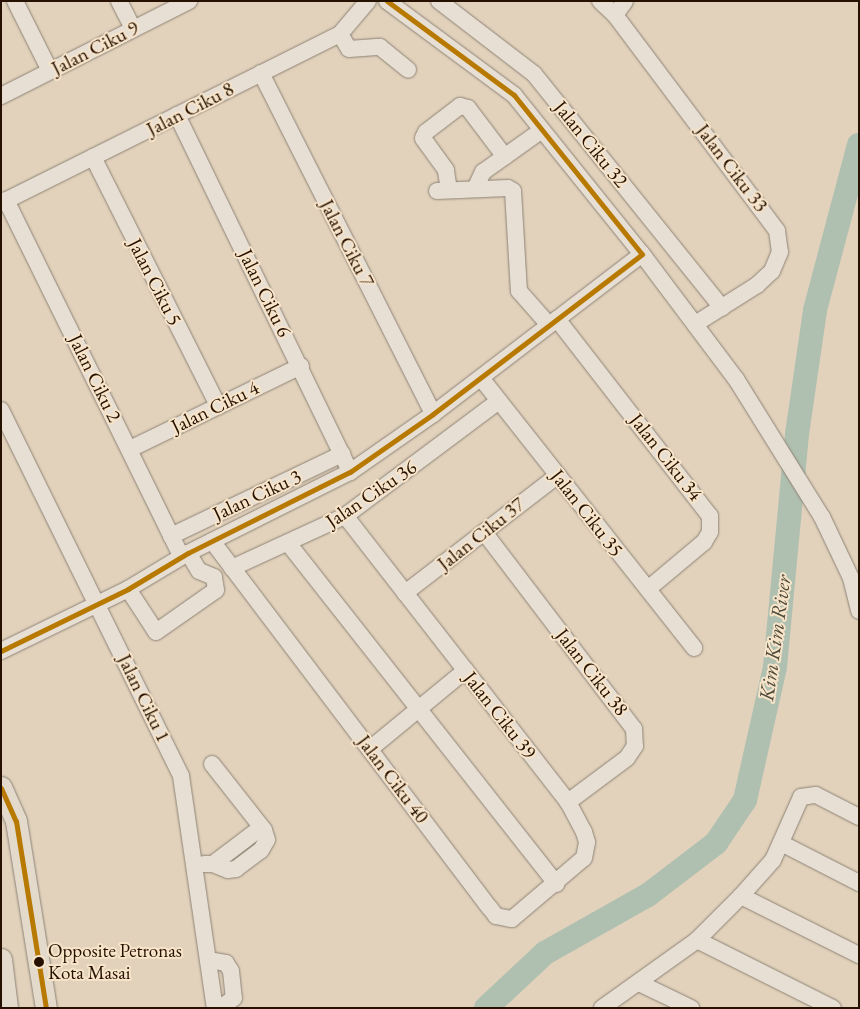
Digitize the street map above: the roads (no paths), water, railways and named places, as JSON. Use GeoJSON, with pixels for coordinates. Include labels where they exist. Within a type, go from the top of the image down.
{"type":"FeatureCollection","features":[{"type":"Feature","properties":{"kind":"main road"},"geometry":{"type":"LineString","coordinates":[[1,787],[16,821],[46,1008]]}},
{"type":"Feature","properties":{"kind":"main road"},"geometry":{"type":"LineString","coordinates":[[1,959],[8,1008]]}},
{"type":"Feature","properties":{"kind":"street"},"geometry":{"type":"LineString","coordinates":[[15,1],[50,71]]}},
{"type":"Feature","properties":{"kind":"street"},"geometry":{"type":"LineString","coordinates":[[119,1],[133,29]]}},
{"type":"Feature","properties":{"kind":"street","name":"Jalan Ciku 9"},"geometry":{"type":"LineString","coordinates":[[1,96],[188,1]]}},
{"type":"Feature","properties":{"kind":"street","name":"Jalan Ciku 8"},"geometry":{"type":"LineString","coordinates":[[4,202],[340,34],[368,1]]}},
{"type":"Feature","properties":{"kind":"street","name":"Jalan Ciku 32"},"geometry":{"type":"LineString","coordinates":[[440,1],[534,74],[722,308]]}},
{"type":"Feature","properties":{"kind":"street","name":"Jalan Ciku 33"},"geometry":{"type":"LineString","coordinates":[[600,1],[615,15],[777,231],[780,252],[772,271],[722,308],[695,324]]}},
{"type":"Feature","properties":{"kind":"street"},"geometry":{"type":"LineString","coordinates":[[615,15],[625,1]]}},
{"type":"Feature","properties":{"kind":"street"},"geometry":{"type":"LineString","coordinates":[[389,2],[514,95],[642,254],[736,379],[822,517],[855,577],[859,611]]}},
{"type":"Feature","properties":{"kind":"street"},"geometry":{"type":"LineString","coordinates":[[340,34],[349,49],[380,47],[408,70]]}},
{"type":"Feature","properties":{"kind":"street","name":"Jalan Ciku 7"},"geometry":{"type":"LineString","coordinates":[[261,73],[433,414]]}},
{"type":"Feature","properties":{"kind":"street"},"geometry":{"type":"LineString","coordinates":[[505,157],[468,108],[460,106],[426,132],[423,138],[446,170],[443,191],[508,188],[513,191],[518,288],[553,322]]}},
{"type":"Feature","properties":{"kind":"street","name":"Jalan Ciku 6"},"geometry":{"type":"LineString","coordinates":[[177,115],[301,366],[350,472]]}},
{"type":"Feature","properties":{"kind":"street"},"geometry":{"type":"LineString","coordinates":[[475,189],[483,172],[542,130]]}},
{"type":"Feature","properties":{"kind":"street","name":"Jalan Ciku 5"},"geometry":{"type":"LineString","coordinates":[[93,157],[218,406]]}},
{"type":"Feature","properties":{"kind":"street","name":"Jalan Ciku 2"},"geometry":{"type":"LineString","coordinates":[[4,202],[130,449],[171,536],[184,555],[199,571],[214,577],[216,590],[159,638],[128,589]]}},
{"type":"Feature","properties":{"kind":"street"},"geometry":{"type":"LineString","coordinates":[[1,651],[128,589],[184,555],[350,472],[433,414],[642,254]]}},
{"type":"Feature","properties":{"kind":"street","name":"Jalan Ciku 34"},"geometry":{"type":"LineString","coordinates":[[553,322],[710,516],[710,532],[704,542],[648,589]]}},
{"type":"Feature","properties":{"kind":"street","name":"Jalan Ciku 4"},"geometry":{"type":"LineString","coordinates":[[130,449],[301,366]]}},
{"type":"Feature","properties":{"kind":"street","name":"Jalan Ciku 35"},"geometry":{"type":"LineString","coordinates":[[480,378],[694,648]]}},
{"type":"Feature","properties":{"kind":"street","name":"Jalan Ciku 36"},"geometry":{"type":"LineString","coordinates":[[232,568],[345,516],[499,401]]}},
{"type":"Feature","properties":{"kind":"street","name":"Jalan Ciku 1"},"geometry":{"type":"LineString","coordinates":[[1,410],[98,603],[180,774],[216,1008]]}},
{"type":"Feature","properties":{"kind":"street","name":"Jalan Ciku 3"},"geometry":{"type":"LineString","coordinates":[[171,536],[342,454]]}},
{"type":"Feature","properties":{"kind":"street","name":"Jalan Ciku 37"},"geometry":{"type":"LineString","coordinates":[[405,593],[558,475]]}},
{"type":"Feature","properties":{"kind":"street","name":"Jalan Ciku 39"},"geometry":{"type":"LineString","coordinates":[[345,516],[568,802],[587,842]]}},
{"type":"Feature","properties":{"kind":"street","name":"Jalan Ciku 38"},"geometry":{"type":"LineString","coordinates":[[484,532],[634,729],[635,746],[627,758],[568,802]]}},
{"type":"Feature","properties":{"kind":"street","name":"Jalan Ciku 40"},"geometry":{"type":"LineString","coordinates":[[212,541],[496,916],[512,919],[520,915],[584,858],[587,842]]}},
{"type":"Feature","properties":{"kind":"street"},"geometry":{"type":"LineString","coordinates":[[288,543],[556,884]]}},
{"type":"Feature","properties":{"kind":"street"},"geometry":{"type":"LineString","coordinates":[[370,749],[466,670]]}},
{"type":"Feature","properties":{"kind":"street"},"geometry":{"type":"LineString","coordinates":[[194,864],[213,864],[228,870],[239,867],[265,846],[266,835],[262,827],[212,764]]}},
{"type":"Feature","properties":{"kind":"street"},"geometry":{"type":"LineString","coordinates":[[602,1008],[697,940],[741,896],[773,860],[793,809],[801,797],[811,794],[859,817]]}},
{"type":"Feature","properties":{"kind":"street"},"geometry":{"type":"LineString","coordinates":[[781,843],[859,883]]}},
{"type":"Feature","properties":{"kind":"street"},"geometry":{"type":"LineString","coordinates":[[741,896],[859,954]]}},
{"type":"Feature","properties":{"kind":"street"},"geometry":{"type":"LineString","coordinates":[[697,940],[833,1008]]}},
{"type":"Feature","properties":{"kind":"street"},"geometry":{"type":"LineString","coordinates":[[208,960],[222,961],[231,971],[234,998],[220,1008]]}},
{"type":"Feature","properties":{"kind":"street"},"geometry":{"type":"LineString","coordinates":[[639,983],[691,1008]]}},
{"type":"Feature","properties":{"kind":"waterway","name":"Kim Kim River"},"geometry":{"type":"LineString","coordinates":[[486,1008],[545,953],[648,895],[716,843],[745,800],[775,667],[797,434],[815,310],[859,145]]}},
{"type":"Feature","properties":{"kind":"place","name":"Opposite Petronas Kota Masai"},"geometry":{"type":"Point","coordinates":[39,962]}}]}
